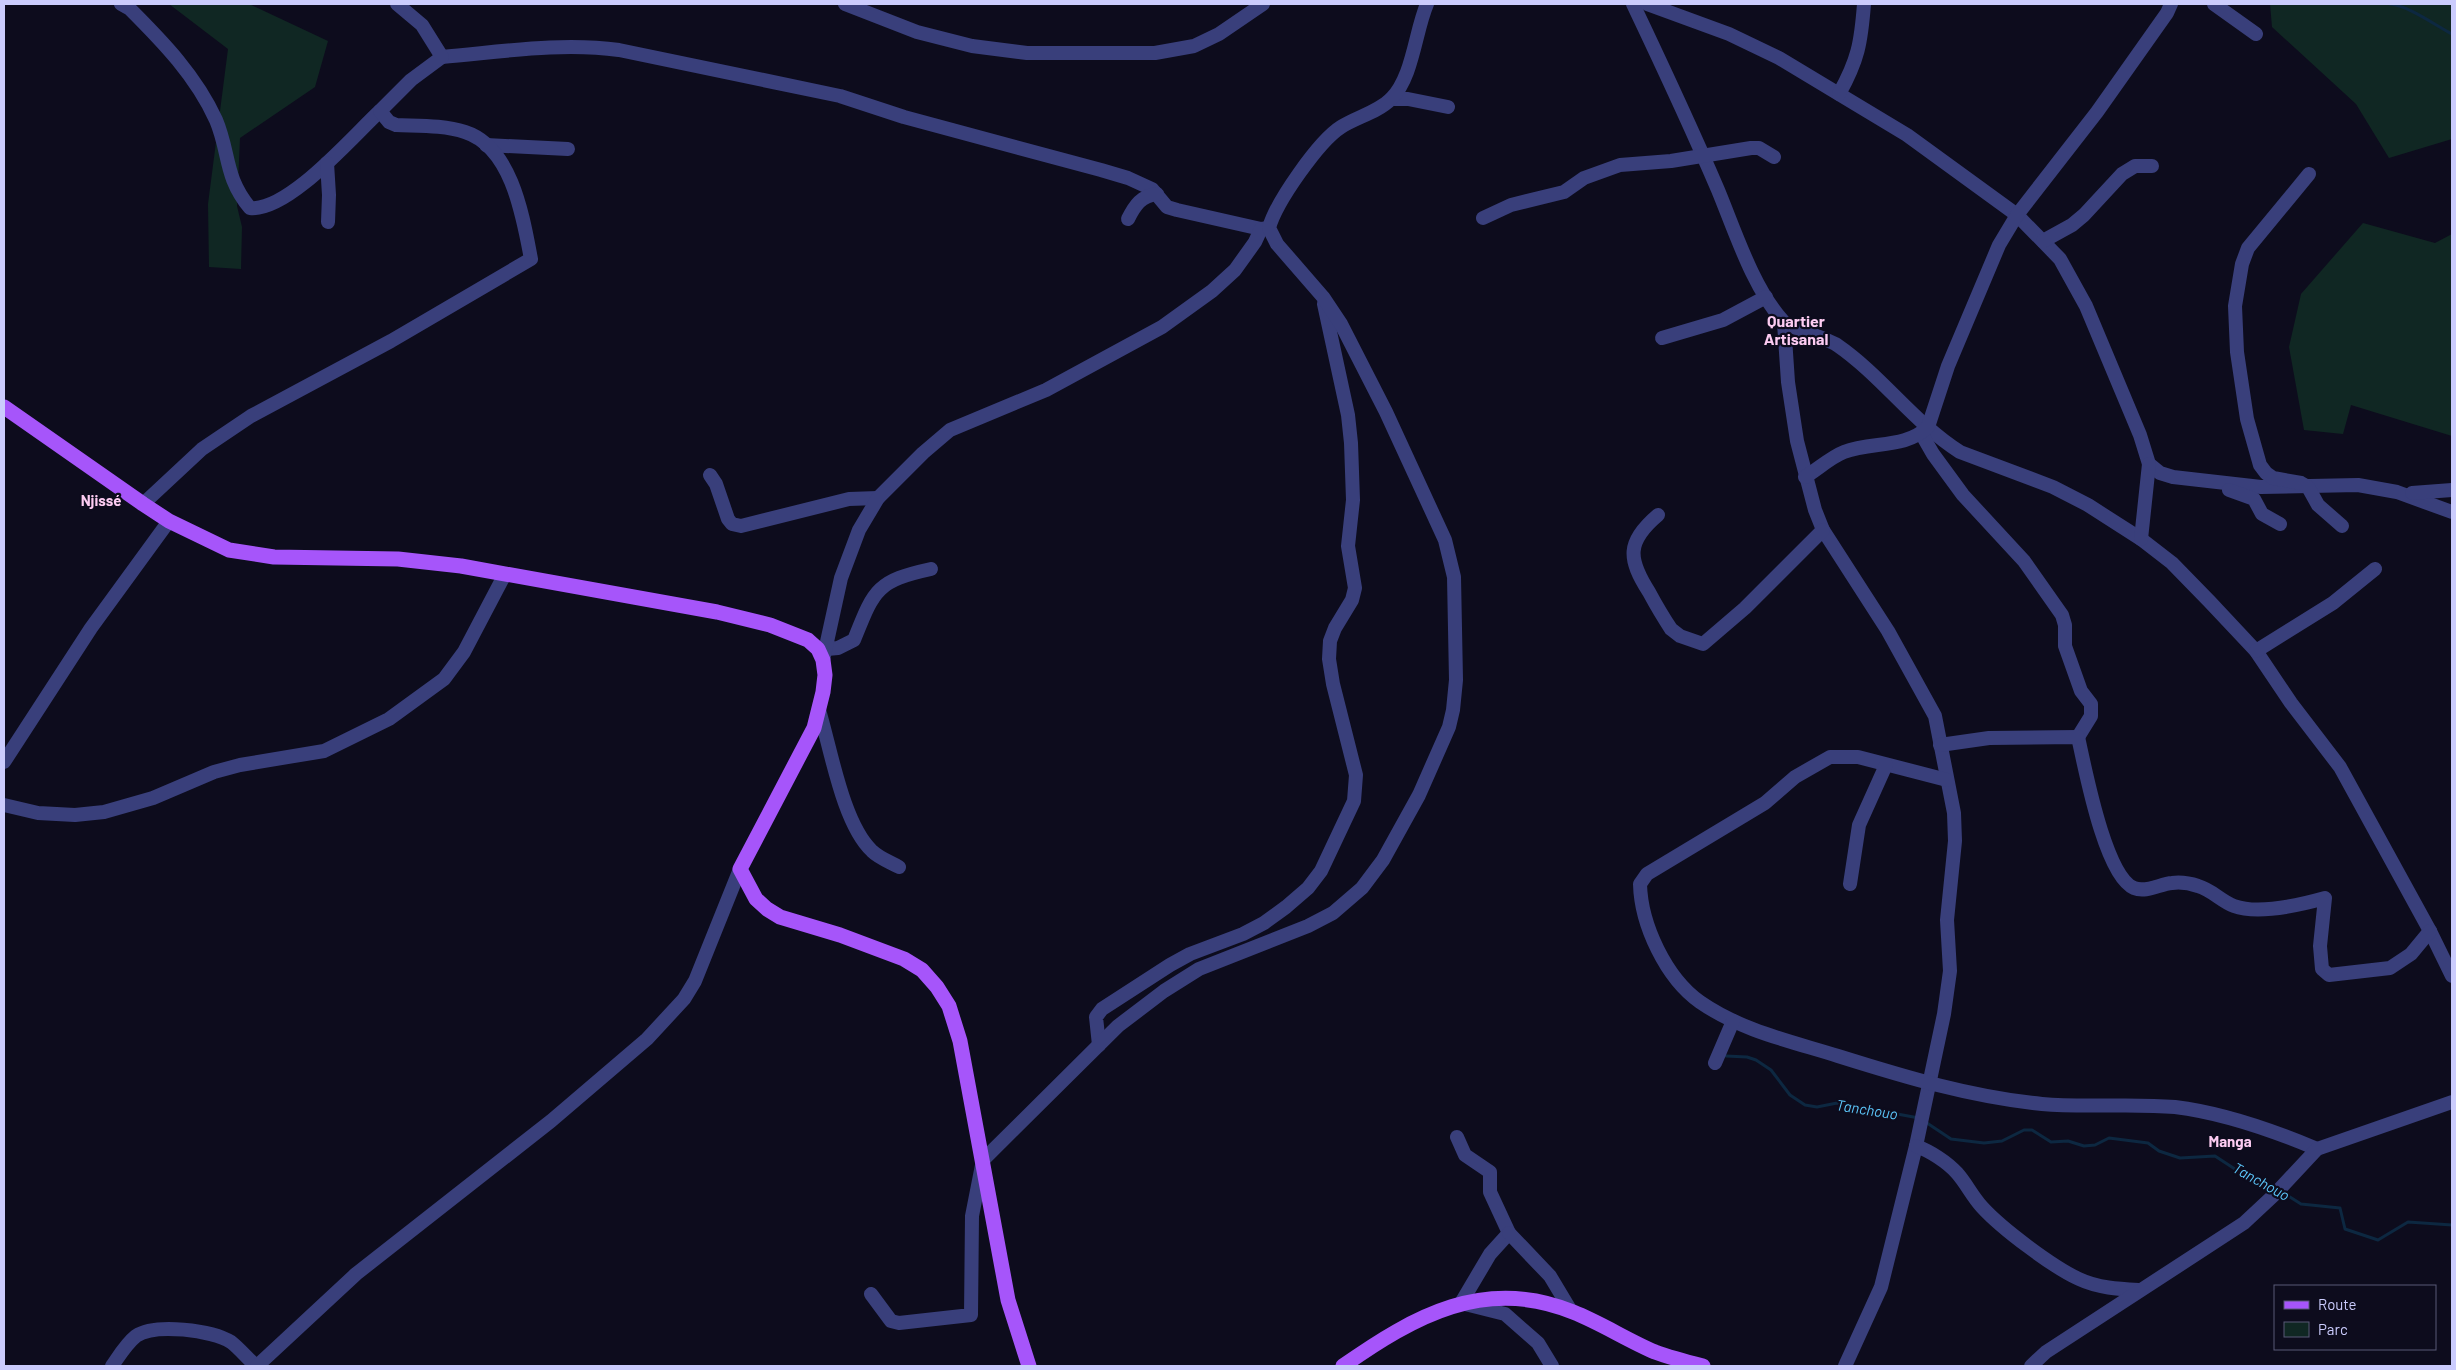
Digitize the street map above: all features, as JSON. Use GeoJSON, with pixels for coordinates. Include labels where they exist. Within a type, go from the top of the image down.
{"type":"FeatureCollection","features":[{"type":"Feature","properties":{"kind":"main road"},"geometry":{"type":"LineString","coordinates":[[4,407],[142,504],[214,544],[245,553],[302,559],[364,557],[424,560],[717,612],[770,625],[808,640],[825,654],[824,684],[814,728],[740,869],[756,899],[767,910],[780,917],[840,935],[904,959],[922,970],[937,987],[949,1006],[960,1041],[1008,1300],[1029,1366]]}},
{"type":"Feature","properties":{"kind":"main road"},"geometry":{"type":"LineString","coordinates":[[1343,1366],[1382,1338],[1412,1322],[1461,1303],[1496,1298],[1541,1303],[1571,1311],[1676,1362],[1703,1366]]}},
{"type":"Feature","properties":{"kind":"street"},"geometry":{"type":"LineString","coordinates":[[121,4],[130,8],[180,60],[214,118],[220,131],[231,177],[250,208],[258,209],[268,206],[291,194],[327,163],[411,80],[442,57],[559,46],[595,47],[619,50],[840,96],[904,117],[1005,142],[1128,178],[1157,194],[1167,206],[1177,210],[1265,229],[1323,297],[1341,324],[1386,412],[1445,540],[1452,562],[1456,680],[1454,710],[1450,727],[1439,753],[1410,812],[1383,860],[1362,888],[1332,913],[1308,926],[1199,969],[1141,1008],[1118,1026],[983,1160],[972,1216],[971,1315],[899,1323],[891,1322],[881,1304],[871,1294]]}},
{"type":"Feature","properties":{"kind":"street"},"geometry":{"type":"LineString","coordinates":[[397,4],[422,25],[442,57]]}},
{"type":"Feature","properties":{"kind":"street"},"geometry":{"type":"LineString","coordinates":[[845,4],[917,32],[972,46],[1027,53],[1155,53],[1194,46],[1219,34],[1263,4]]}},
{"type":"Feature","properties":{"kind":"street"},"geometry":{"type":"LineString","coordinates":[[1391,99],[1403,79],[1427,4]]}},
{"type":"Feature","properties":{"kind":"street"},"geometry":{"type":"LineString","coordinates":[[1633,4],[1702,155],[1737,238],[1766,296],[1784,324],[1788,382],[1796,440],[1805,477],[1823,530],[1875,610],[1925,696],[1934,716],[1954,813],[1955,842],[1948,905],[1950,980],[1916,1146],[1881,1287],[1845,1366]]}},
{"type":"Feature","properties":{"kind":"street"},"geometry":{"type":"LineString","coordinates":[[1647,4],[1729,34],[1778,58],[1839,94],[1934,153],[2017,215],[2060,259],[2086,306],[2140,435],[2149,464],[2141,539]]}},
{"type":"Feature","properties":{"kind":"street"},"geometry":{"type":"LineString","coordinates":[[1839,94],[1854,68],[1860,40],[1864,4]]}},
{"type":"Feature","properties":{"kind":"street"},"geometry":{"type":"LineString","coordinates":[[2171,4],[2167,13],[2108,97],[2017,215],[1999,245],[1948,366],[1925,430],[1933,454],[1963,494],[2024,561],[2062,614],[2065,625],[2066,646],[2081,691],[2091,704],[2091,716],[2078,737],[2101,831],[2122,880],[2135,889],[2146,889],[2170,883],[2190,884],[2211,892],[2236,907],[2254,909],[2302,905],[2325,898],[2321,957],[2322,969],[2328,975],[2390,968],[2411,954],[2430,931]]}},
{"type":"Feature","properties":{"kind":"street"},"geometry":{"type":"LineString","coordinates":[[2214,4],[2256,34]]}},
{"type":"Feature","properties":{"kind":"street"},"geometry":{"type":"LineString","coordinates":[[825,654],[841,578],[859,530],[878,498],[923,453],[950,430],[1046,390],[1162,327],[1235,270],[1265,229],[1320,146],[1343,126],[1391,99],[1408,99],[1448,107]]}},
{"type":"Feature","properties":{"kind":"street"},"geometry":{"type":"LineString","coordinates":[[142,504],[202,449],[251,416],[392,341],[531,259],[512,182],[501,163],[486,145],[477,137],[464,131],[396,125],[389,122],[380,111]]}},
{"type":"Feature","properties":{"kind":"street"},"geometry":{"type":"LineString","coordinates":[[486,145],[568,149]]}},
{"type":"Feature","properties":{"kind":"street"},"geometry":{"type":"LineString","coordinates":[[1483,218],[1511,205],[1564,192],[1584,178],[1620,165],[1672,161],[1751,148],[1759,148],[1774,156]]}},
{"type":"Feature","properties":{"kind":"street"},"geometry":{"type":"LineString","coordinates":[[327,163],[328,222]]}},
{"type":"Feature","properties":{"kind":"street"},"geometry":{"type":"LineString","coordinates":[[2043,241],[2072,225],[2084,215],[2122,174],[2135,166],[2152,166]]}},
{"type":"Feature","properties":{"kind":"street"},"geometry":{"type":"LineString","coordinates":[[2309,174],[2248,248],[2242,264],[2235,306],[2240,385],[2252,442],[2260,465],[2273,478],[2301,483],[2308,487],[2318,505],[2342,526]]}},
{"type":"Feature","properties":{"kind":"street"},"geometry":{"type":"LineString","coordinates":[[1128,219],[1140,200],[1147,195],[1157,194]]}},
{"type":"Feature","properties":{"kind":"street"},"geometry":{"type":"LineString","coordinates":[[1662,338],[1723,320],[1766,296]]}},
{"type":"Feature","properties":{"kind":"street"},"geometry":{"type":"LineString","coordinates":[[1099,1045],[1096,1017],[1102,1009],[1170,965],[1264,923],[1308,888],[1322,871],[1354,801],[1356,776],[1332,684],[1329,659],[1330,641],[1335,628],[1352,600],[1355,588],[1348,546],[1353,500],[1351,443],[1348,415],[1323,297]]}},
{"type":"Feature","properties":{"kind":"street"},"geometry":{"type":"LineString","coordinates":[[1784,324],[1812,332],[1838,346],[1884,385],[1925,430],[1960,452],[2053,488],[2088,504],[2141,539],[2172,563],[2256,651],[2291,703],[2340,767],[2430,931],[2452,976]]}},
{"type":"Feature","properties":{"kind":"street"},"geometry":{"type":"LineString","coordinates":[[1805,477],[1844,452],[1894,444],[1925,430]]}},
{"type":"Feature","properties":{"kind":"street"},"geometry":{"type":"LineString","coordinates":[[2149,464],[2160,473],[2173,477],[2221,484],[2308,487],[2358,485],[2397,492],[2426,493],[2452,490]]}},
{"type":"Feature","properties":{"kind":"street"},"geometry":{"type":"LineString","coordinates":[[710,475],[716,484],[728,519],[732,524],[740,526],[849,499],[878,498]]}},
{"type":"Feature","properties":{"kind":"street"},"geometry":{"type":"LineString","coordinates":[[2221,484],[2232,493],[2248,495],[2254,499],[2262,514],[2280,524]]}},
{"type":"Feature","properties":{"kind":"street"},"geometry":{"type":"LineString","coordinates":[[2397,492],[2452,512]]}},
{"type":"Feature","properties":{"kind":"street"},"geometry":{"type":"LineString","coordinates":[[1658,515],[1648,524],[1638,538],[1633,550],[1634,566],[1671,629],[1680,636],[1703,644],[1745,608],[1823,530]]}},
{"type":"Feature","properties":{"kind":"street"},"geometry":{"type":"LineString","coordinates":[[4,762],[90,628],[170,521]]}},
{"type":"Feature","properties":{"kind":"street"},"geometry":{"type":"LineString","coordinates":[[825,654],[854,640],[865,610],[874,594],[887,583],[931,569]]}},
{"type":"Feature","properties":{"kind":"street"},"geometry":{"type":"LineString","coordinates":[[2256,651],[2345,596],[2375,569]]}},
{"type":"Feature","properties":{"kind":"street"},"geometry":{"type":"LineString","coordinates":[[4,805],[38,813],[75,815],[104,812],[153,798],[214,772],[240,765],[324,752],[389,719],[444,679],[464,652],[505,574]]}},
{"type":"Feature","properties":{"kind":"street"},"geometry":{"type":"LineString","coordinates":[[819,710],[846,806],[859,836],[873,852],[899,867]]}},
{"type":"Feature","properties":{"kind":"street"},"geometry":{"type":"LineString","coordinates":[[1940,745],[1989,738],[2078,737]]}},
{"type":"Feature","properties":{"kind":"street"},"geometry":{"type":"LineString","coordinates":[[1947,780],[1858,757],[1842,756],[1822,760],[1795,777],[1765,803],[1666,861],[1648,874],[1640,884],[1640,900],[1652,934],[1674,976],[1700,1002],[1733,1021],[1788,1043],[1928,1084],[1983,1096],[2045,1104],[2175,1107],[2253,1125],[2317,1149]]}},
{"type":"Feature","properties":{"kind":"street"},"geometry":{"type":"LineString","coordinates":[[1850,884],[1858,825],[1886,765]]}},
{"type":"Feature","properties":{"kind":"street"},"geometry":{"type":"LineString","coordinates":[[112,1366],[128,1343],[138,1335],[147,1331],[171,1329],[205,1334],[230,1342],[257,1366],[356,1274],[551,1121],[648,1039],[684,999],[695,981],[740,869]]}},
{"type":"Feature","properties":{"kind":"street"},"geometry":{"type":"LineString","coordinates":[[1715,1063],[1733,1021]]}},
{"type":"Feature","properties":{"kind":"street"},"geometry":{"type":"LineString","coordinates":[[2030,1366],[2046,1352],[2244,1223],[2278,1191],[2317,1149],[2452,1102]]}},
{"type":"Feature","properties":{"kind":"street"},"geometry":{"type":"LineString","coordinates":[[1457,1137],[1465,1155],[1490,1172],[1490,1192],[1509,1233],[1550,1276],[1571,1311]]}},
{"type":"Feature","properties":{"kind":"street"},"geometry":{"type":"LineString","coordinates":[[1916,1146],[1926,1149],[1957,1173],[1971,1194],[1988,1212],[2050,1262],[2080,1280],[2092,1284],[2108,1288],[2139,1290]]}},
{"type":"Feature","properties":{"kind":"street"},"geometry":{"type":"LineString","coordinates":[[1509,1233],[1490,1254],[1461,1303],[1505,1314],[1538,1343],[1552,1366]]}},
{"type":"Feature","properties":{"kind":"green space"},"geometry":{"type":"Polygon","coordinates":[[[169,4],[249,4],[328,41],[315,87],[240,138],[237,206],[242,227],[241,269],[209,267],[208,204],[228,49],[169,4]]]}},
{"type":"Feature","properties":{"kind":"green space"},"geometry":{"type":"Polygon","coordinates":[[[2270,4],[2452,4],[2452,139],[2389,158],[2356,104],[2272,27],[2270,4]]]}},
{"type":"Feature","properties":{"kind":"green space"},"geometry":{"type":"Polygon","coordinates":[[[2363,223],[2435,243],[2452,234],[2452,436],[2351,405],[2343,434],[2304,430],[2289,347],[2301,294],[2363,223]]]}},
{"type":"Feature","properties":{"kind":"waterway"},"geometry":{"type":"LineString","coordinates":[[2390,4],[2413,12],[2452,34]]}},
{"type":"Feature","properties":{"kind":"waterway","name":"Tanchouo"},"geometry":{"type":"LineString","coordinates":[[1726,1056],[1747,1057],[1756,1060],[1771,1070],[1790,1095],[1805,1105],[1817,1107],[1837,1103],[1919,1118]]}},
{"type":"Feature","properties":{"kind":"waterway","name":"Tanchouo"},"geometry":{"type":"LineString","coordinates":[[1924,1121],[1951,1139],[1984,1143],[2002,1141],[2024,1130],[2032,1130],[2051,1142],[2068,1141],[2084,1146],[2095,1145],[2109,1138],[2148,1143],[2159,1151],[2180,1158],[2215,1156],[2244,1175],[2275,1187]]}},
{"type":"Feature","properties":{"kind":"waterway","name":"Tanchouo"},"geometry":{"type":"LineString","coordinates":[[2282,1192],[2301,1204],[2340,1208],[2345,1229],[2378,1240],[2408,1222],[2452,1225]]}},
{"type":"Feature","properties":{"kind":"district","name":"Quartier Artisanal"},"geometry":{"type":"Point","coordinates":[1796,330]}},
{"type":"Feature","properties":{"kind":"district","name":"Njissé"},"geometry":{"type":"Point","coordinates":[101,501]}},
{"type":"Feature","properties":{"kind":"district","name":"Manga"},"geometry":{"type":"Point","coordinates":[2230,1142]}}]}
